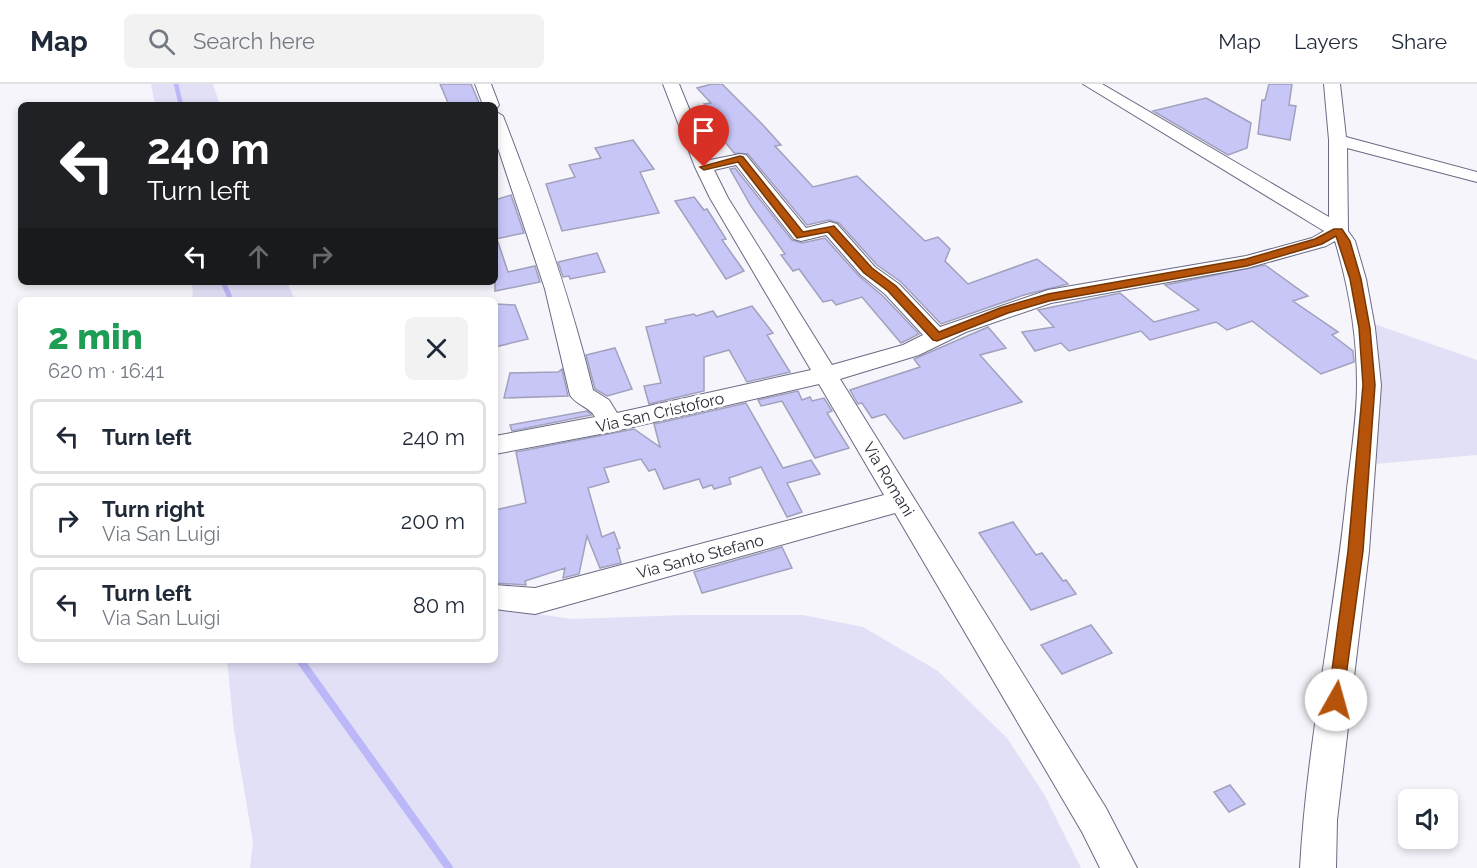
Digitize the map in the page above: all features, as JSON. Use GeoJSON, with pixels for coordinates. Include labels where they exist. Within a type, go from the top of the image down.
{"type":"FeatureCollection","features":[{"type":"Feature","properties":{"kind":"street"},"geometry":{"type":"LineString","coordinates":[[483,84],[490,102]]}},
{"type":"Feature","properties":{"kind":"street","name":"Via Romani"},"geometry":{"type":"LineString","coordinates":[[671,84],[719,198],[903,500],[1094,820],[1119,868]]}},
{"type":"Feature","properties":{"kind":"street"},"geometry":{"type":"LineString","coordinates":[[1091,84],[1338,231],[1345,241],[1356,279],[1364,328],[1369,385],[1356,551],[1320,820],[1318,868]]}},
{"type":"Feature","properties":{"kind":"street"},"geometry":{"type":"LineString","coordinates":[[1332,84],[1338,140],[1338,231]]}},
{"type":"Feature","properties":{"kind":"street"},"geometry":{"type":"LineString","coordinates":[[498,124],[528,204],[555,287],[570,337],[582,395],[601,406],[611,423]]}},
{"type":"Feature","properties":{"kind":"street"},"geometry":{"type":"LineString","coordinates":[[1338,140],[1477,177]]}},
{"type":"Feature","properties":{"kind":"street"},"geometry":{"type":"LineString","coordinates":[[704,167],[740,159],[801,235],[830,228],[868,270],[892,289],[937,337]]}},
{"type":"Feature","properties":{"kind":"street","name":"Via San Cristoforo"},"geometry":{"type":"LineString","coordinates":[[498,444],[611,423],[825,375],[911,350],[958,327],[1048,297],[1247,262],[1319,242],[1338,231]]}},
{"type":"Feature","properties":{"kind":"street","name":"Via Santo Stefano"},"geometry":{"type":"LineString","coordinates":[[498,597],[535,601],[903,500]]}},
{"type":"Feature","properties":{"kind":"shaded area"},"geometry":{"type":"Polygon","coordinates":[[[151,84],[213,84],[219,102],[154,102],[151,84]]]}},
{"type":"Feature","properties":{"kind":"shaded area"},"geometry":{"type":"Polygon","coordinates":[[[192,285],[288,285],[294,297],[193,297],[192,285]]]}},
{"type":"Feature","properties":{"kind":"shaded area"},"geometry":{"type":"Polygon","coordinates":[[[1374,324],[1477,360],[1477,455],[1374,464],[1374,324]]]}},
{"type":"Feature","properties":{"kind":"shaded area"},"geometry":{"type":"Polygon","coordinates":[[[498,608],[572,619],[687,615],[803,615],[863,627],[938,671],[1007,738],[1044,794],[1081,868],[250,868],[253,842],[234,730],[227,663],[498,663],[498,608]]]}},
{"type":"Feature","properties":{"kind":"building"},"geometry":{"type":"Polygon","coordinates":[[[440,84],[471,84],[479,102],[448,102],[440,84]]]}},
{"type":"Feature","properties":{"kind":"building"},"geometry":{"type":"Polygon","coordinates":[[[722,84],[763,125],[781,145],[775,146],[813,187],[857,176],[925,241],[938,237],[950,249],[945,261],[968,284],[1037,259],[1068,284],[1024,295],[941,324],[901,282],[877,265],[839,223],[829,220],[807,225],[748,154],[734,153],[713,127],[717,126],[708,114],[712,113],[704,104],[711,103],[697,88],[722,84]]]}},
{"type":"Feature","properties":{"kind":"building"},"geometry":{"type":"Polygon","coordinates":[[[1269,84],[1292,84],[1289,105],[1296,106],[1290,140],[1258,134],[1262,100],[1265,100],[1269,84]]]}},
{"type":"Feature","properties":{"kind":"building"},"geometry":{"type":"Polygon","coordinates":[[[1206,98],[1251,123],[1247,148],[1228,155],[1153,111],[1206,98]]]}},
{"type":"Feature","properties":{"kind":"building"},"geometry":{"type":"Polygon","coordinates":[[[633,140],[654,169],[640,172],[659,213],[562,231],[546,184],[575,177],[569,165],[601,158],[595,148],[633,140]]]}},
{"type":"Feature","properties":{"kind":"building"},"geometry":{"type":"Polygon","coordinates":[[[735,168],[792,240],[802,243],[825,238],[859,276],[883,296],[919,334],[901,343],[862,297],[836,305],[832,300],[823,302],[799,269],[793,271],[781,255],[785,254],[751,206],[730,169],[735,168]]]}},
{"type":"Feature","properties":{"kind":"building"},"geometry":{"type":"Polygon","coordinates":[[[511,195],[524,233],[498,238],[498,199],[511,195]]]}},
{"type":"Feature","properties":{"kind":"building"},"geometry":{"type":"Polygon","coordinates":[[[694,197],[704,210],[707,209],[726,239],[722,240],[744,271],[726,279],[675,201],[694,197]]]}},
{"type":"Feature","properties":{"kind":"building"},"geometry":{"type":"Polygon","coordinates":[[[498,242],[508,272],[535,266],[540,282],[495,291],[495,285],[498,285],[498,242]]]}},
{"type":"Feature","properties":{"kind":"building"},"geometry":{"type":"Polygon","coordinates":[[[597,253],[605,272],[570,279],[569,276],[563,277],[558,262],[597,253]]]}},
{"type":"Feature","properties":{"kind":"building"},"geometry":{"type":"Polygon","coordinates":[[[1265,265],[1308,296],[1293,301],[1338,332],[1332,335],[1353,351],[1354,362],[1321,374],[1252,321],[1227,330],[1216,322],[1150,340],[1141,331],[1069,351],[1061,343],[1035,351],[1022,332],[1054,327],[1038,310],[1120,293],[1154,322],[1199,310],[1165,285],[1265,265]]]}},
{"type":"Feature","properties":{"kind":"building"},"geometry":{"type":"Polygon","coordinates":[[[498,304],[515,305],[528,339],[498,346],[498,304]]]}},
{"type":"Feature","properties":{"kind":"building"},"geometry":{"type":"Polygon","coordinates":[[[752,306],[773,333],[767,335],[790,372],[747,382],[729,350],[704,357],[704,391],[649,404],[644,386],[661,383],[646,327],[666,323],[665,320],[713,311],[717,317],[752,306]]]}},
{"type":"Feature","properties":{"kind":"building"},"geometry":{"type":"Polygon","coordinates":[[[988,327],[1006,348],[980,355],[1022,402],[904,439],[885,414],[872,418],[862,403],[858,404],[850,390],[920,367],[914,359],[988,327]]]}},
{"type":"Feature","properties":{"kind":"building"},"geometry":{"type":"Polygon","coordinates":[[[615,348],[632,389],[607,396],[595,389],[586,355],[615,348]]]}},
{"type":"Feature","properties":{"kind":"building"},"geometry":{"type":"Polygon","coordinates":[[[562,369],[568,396],[504,398],[510,373],[558,372],[562,369]]]}},
{"type":"Feature","properties":{"kind":"building"},"geometry":{"type":"Polygon","coordinates":[[[798,391],[802,400],[810,397],[812,401],[824,398],[832,411],[827,413],[849,448],[815,458],[782,401],[761,406],[758,400],[798,391]]]}},
{"type":"Feature","properties":{"kind":"building"},"geometry":{"type":"Polygon","coordinates":[[[746,403],[783,468],[811,460],[820,474],[787,483],[802,512],[787,517],[761,467],[729,478],[731,484],[714,489],[712,485],[703,488],[699,479],[664,489],[655,469],[649,471],[641,459],[604,468],[609,482],[588,488],[602,537],[614,532],[620,548],[617,549],[621,563],[600,568],[587,536],[579,574],[563,578],[565,568],[525,581],[526,585],[498,583],[498,509],[526,503],[516,452],[634,429],[660,447],[654,424],[746,403]]]}},
{"type":"Feature","properties":{"kind":"building"},"geometry":{"type":"Polygon","coordinates":[[[587,411],[591,415],[512,431],[510,425],[587,411]]]}},
{"type":"Feature","properties":{"kind":"building"},"geometry":{"type":"Polygon","coordinates":[[[1013,522],[1036,555],[1042,553],[1076,594],[1031,610],[979,533],[1013,522]]]}},
{"type":"Feature","properties":{"kind":"building"},"geometry":{"type":"Polygon","coordinates":[[[782,547],[792,568],[702,593],[694,572],[782,547]]]}},
{"type":"Feature","properties":{"kind":"building"},"geometry":{"type":"Polygon","coordinates":[[[1091,625],[1112,653],[1062,674],[1041,645],[1091,625]]]}},
{"type":"Feature","properties":{"kind":"building"},"geometry":{"type":"Polygon","coordinates":[[[1230,785],[1245,804],[1229,812],[1214,792],[1230,785]]]}},
{"type":"Feature","properties":{"kind":"waterway"},"geometry":{"type":"LineString","coordinates":[[176,84],[180,102]]}},
{"type":"Feature","properties":{"kind":"waterway"},"geometry":{"type":"LineString","coordinates":[[224,285],[230,297]]}},
{"type":"Feature","properties":{"kind":"waterway"},"geometry":{"type":"LineString","coordinates":[[302,663],[449,868]]}},
{"type":"Feature","properties":{"kind":"route"},"geometry":{"type":"LineString","coordinates":[[704,167],[740,159],[801,235],[830,228],[868,270],[892,289],[937,337],[1004,310],[1048,297],[1247,262],[1319,242],[1338,231],[1345,241],[1356,279],[1364,328],[1369,385],[1356,551],[1336,700]]}}]}
